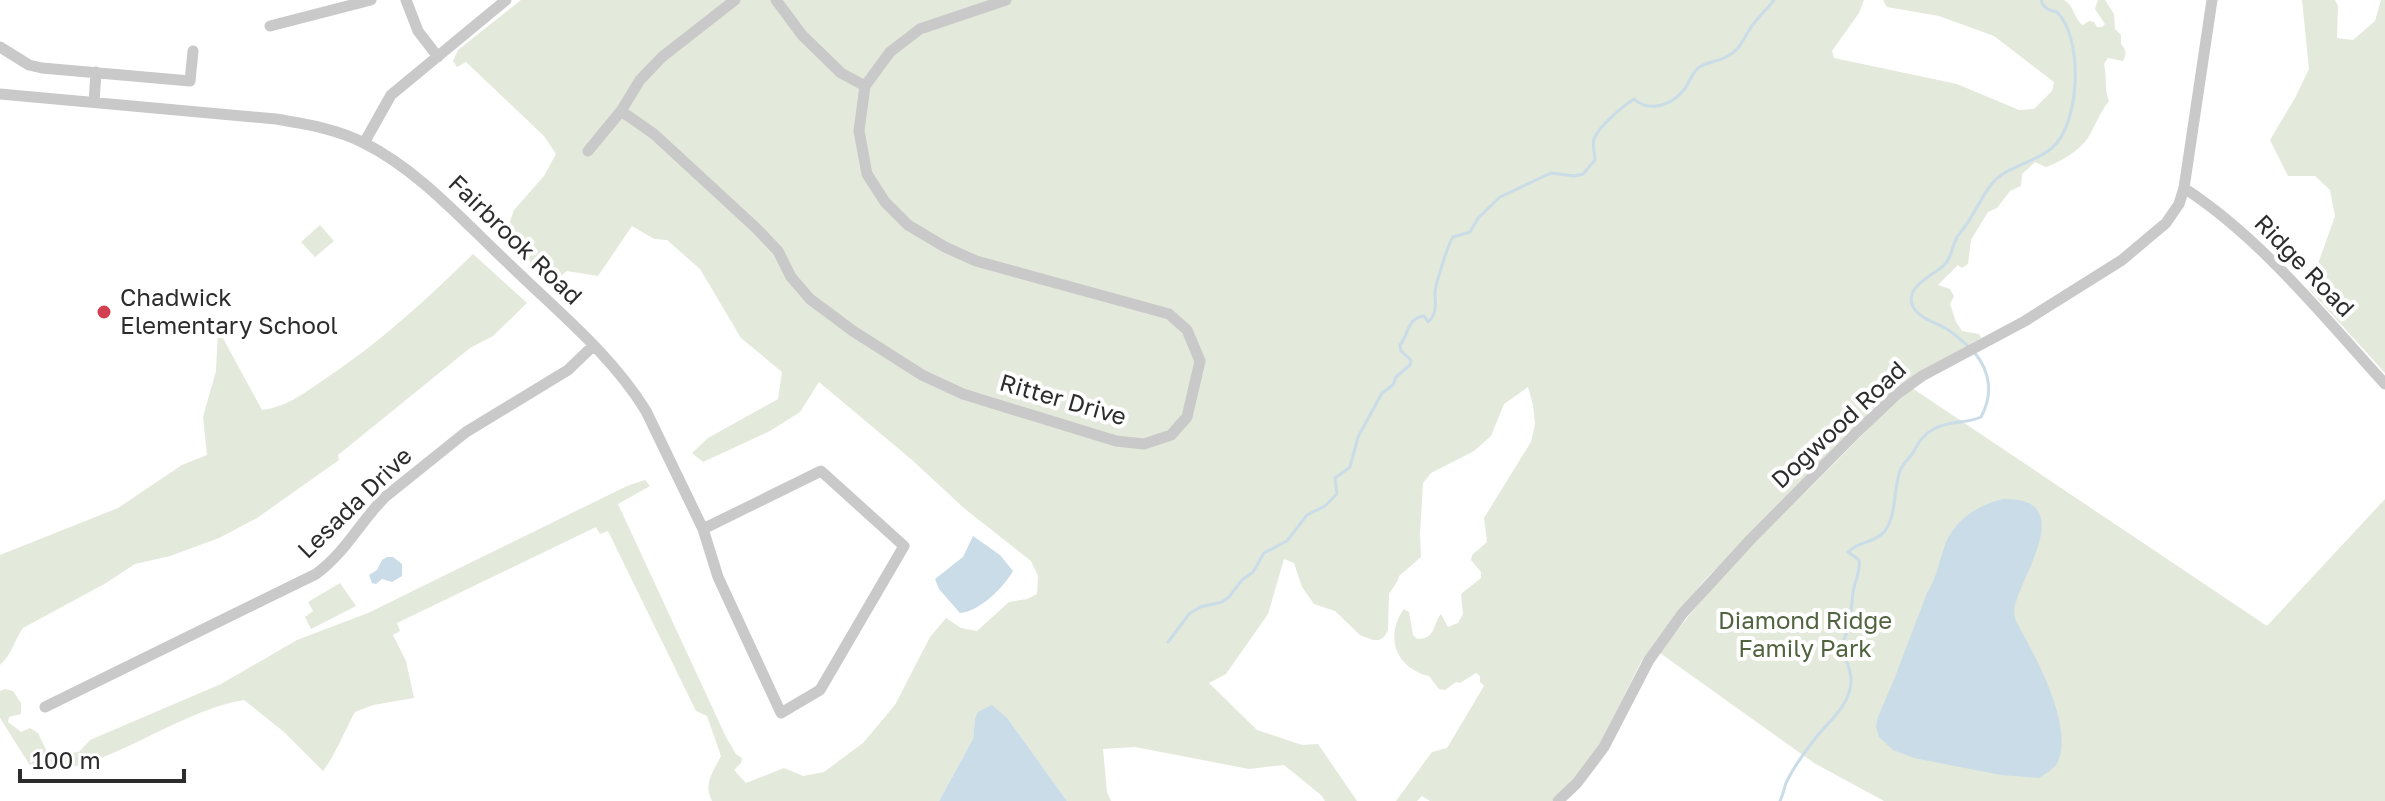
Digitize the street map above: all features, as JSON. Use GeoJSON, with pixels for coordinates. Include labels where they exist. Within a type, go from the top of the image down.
{"type":"FeatureCollection","features":[{"type":"Feature","properties":{"kind":"street"},"geometry":{"type":"LineString","coordinates":[[270,26],[371,0]]}},
{"type":"Feature","properties":{"kind":"street"},"geometry":{"type":"LineString","coordinates":[[406,0],[418,31],[438,57]]}},
{"type":"Feature","properties":{"kind":"street"},"geometry":{"type":"LineString","coordinates":[[364,143],[391,95],[506,0]]}},
{"type":"Feature","properties":{"kind":"street"},"geometry":{"type":"LineString","coordinates":[[588,151],[621,111],[640,80],[662,57],[735,0]]}},
{"type":"Feature","properties":{"kind":"street"},"geometry":{"type":"LineString","coordinates":[[776,0],[802,35],[841,73],[865,86],[890,52],[920,29],[1006,0]]}},
{"type":"Feature","properties":{"kind":"street","name":"Dogwood Road"},"geometry":{"type":"LineString","coordinates":[[1558,801],[1577,783],[1604,747],[1649,660],[1676,622],[1703,590],[1883,406],[1922,376],[2025,321],[2096,277],[2151,238],[2172,216],[2184,188],[2212,0]]}},
{"type":"Feature","properties":{"kind":"street"},"geometry":{"type":"LineString","coordinates":[[0,47],[29,65],[190,81],[193,51]]}},
{"type":"Feature","properties":{"kind":"street"},"geometry":{"type":"LineString","coordinates":[[94,102],[96,72]]}},
{"type":"Feature","properties":{"kind":"street","name":"Ritter Drive"},"geometry":{"type":"LineString","coordinates":[[621,111],[654,134],[756,228],[778,251],[791,277],[810,299],[922,375],[963,394],[1116,441],[1144,444],[1171,435],[1187,417],[1200,361],[1187,330],[1169,314],[976,261],[908,225],[885,202],[867,174],[859,131],[865,86]]}},
{"type":"Feature","properties":{"kind":"street","name":"Fairbrook Road"},"geometry":{"type":"LineString","coordinates":[[0,94],[276,119],[324,128],[364,143],[433,192],[593,346],[625,380],[646,411],[703,529],[718,577],[781,713],[820,690],[904,546],[821,471],[703,529]]}},
{"type":"Feature","properties":{"kind":"street","name":"Ridge Road"},"geometry":{"type":"LineString","coordinates":[[2184,188],[2222,215],[2295,285],[2385,384]]}},
{"type":"Feature","properties":{"kind":"street","name":"Lesada Drive"},"geometry":{"type":"LineString","coordinates":[[45,707],[316,574],[343,551],[366,517],[385,497],[466,432],[568,370],[593,346]]}},
{"type":"Feature","properties":{"kind":"green space"},"geometry":{"type":"Polygon","coordinates":[[[521,0],[1864,0],[1859,13],[1832,51],[1834,58],[1957,84],[2019,110],[2034,109],[2052,91],[2054,82],[1994,36],[1939,16],[1887,7],[1883,0],[2064,0],[2083,25],[2089,21],[2102,27],[2105,24],[2095,9],[2098,0],[2105,0],[2114,14],[2115,29],[2121,35],[2125,54],[2123,61],[2108,58],[2104,64],[2109,101],[2086,141],[2057,162],[2046,167],[2035,162],[2022,174],[2021,186],[2010,191],[1997,208],[1988,212],[1971,240],[1968,264],[1962,268],[1958,265],[1938,285],[1950,289],[1954,296],[1950,304],[1962,331],[1979,334],[1981,338],[1916,374],[1875,407],[1703,582],[1641,662],[1599,746],[1577,776],[1552,801],[1430,801],[1422,796],[1417,801],[1396,801],[1432,752],[1447,748],[1484,686],[1476,673],[1445,690],[1439,689],[1429,676],[1408,666],[1401,659],[1394,640],[1398,620],[1404,609],[1409,612],[1413,635],[1417,639],[1430,634],[1441,614],[1448,627],[1458,623],[1463,614],[1461,594],[1481,578],[1481,572],[1471,560],[1472,555],[1487,542],[1484,518],[1531,442],[1535,424],[1528,387],[1504,404],[1491,436],[1474,451],[1431,473],[1423,483],[1421,557],[1399,576],[1389,594],[1388,630],[1384,637],[1373,640],[1360,635],[1335,611],[1314,604],[1302,587],[1294,563],[1284,559],[1268,614],[1226,674],[1209,683],[1257,730],[1302,745],[1318,744],[1357,801],[1325,801],[1284,765],[1249,769],[1135,747],[1103,749],[1107,792],[1111,801],[1067,801],[1008,719],[975,719],[973,739],[939,801],[712,801],[709,784],[721,756],[707,716],[696,711],[608,531],[600,534],[596,527],[397,623],[400,631],[393,635],[406,661],[414,698],[373,705],[355,712],[323,771],[284,732],[244,700],[196,714],[80,765],[53,770],[31,767],[0,718],[0,691],[13,691],[21,703],[21,714],[9,717],[8,722],[21,732],[30,728],[38,733],[46,750],[61,754],[79,752],[90,740],[221,684],[297,640],[368,613],[645,480],[650,486],[618,504],[726,737],[742,758],[734,770],[746,783],[784,768],[803,776],[824,772],[863,743],[895,705],[930,637],[946,618],[961,628],[977,631],[1009,602],[1037,594],[1038,576],[1031,561],[965,509],[819,382],[800,412],[770,431],[703,462],[692,453],[708,438],[778,399],[782,372],[741,338],[700,269],[667,240],[654,239],[632,226],[598,276],[567,271],[556,280],[542,280],[513,242],[508,227],[514,210],[544,176],[556,154],[544,136],[466,62],[457,67],[453,61],[458,50],[521,0]]]}},
{"type":"Feature","properties":{"kind":"green space"},"geometry":{"type":"Polygon","coordinates":[[[2302,0],[2335,0],[2338,6],[2337,38],[2353,40],[2375,21],[2381,0],[2385,0],[2385,373],[2309,289],[2335,216],[2330,190],[2315,176],[2288,176],[2270,140],[2309,69],[2302,0]]]}},
{"type":"Feature","properties":{"kind":"green space"},"geometry":{"type":"Polygon","coordinates":[[[320,225],[334,241],[315,257],[301,242],[320,225]]]}},
{"type":"Feature","properties":{"kind":"green space"},"geometry":{"type":"Polygon","coordinates":[[[473,254],[527,303],[493,336],[470,348],[338,455],[339,460],[257,518],[219,538],[170,556],[135,564],[23,628],[0,665],[0,555],[118,508],[182,465],[207,455],[203,417],[216,371],[218,329],[262,410],[271,408],[301,395],[382,337],[473,254]]]}},
{"type":"Feature","properties":{"kind":"green space","name":"Diamond Ridge Family Park"},"geometry":{"type":"Polygon","coordinates":[[[1912,388],[2267,626],[2385,499],[2385,801],[1884,801],[1814,763],[1660,653],[1732,566],[1912,388]]]}},
{"type":"Feature","properties":{"kind":"green space"},"geometry":{"type":"Polygon","coordinates":[[[340,583],[356,606],[311,629],[305,617],[313,611],[308,602],[340,583]]]}},
{"type":"Feature","properties":{"kind":"water"},"geometry":{"type":"Polygon","coordinates":[[[2003,499],[2025,502],[2037,510],[2042,522],[2035,555],[2014,612],[2050,690],[2061,729],[2062,746],[2058,762],[2039,778],[2001,775],[1914,758],[1893,750],[1879,737],[1876,726],[1952,532],[1974,511],[2003,499]]]}},
{"type":"Feature","properties":{"kind":"water"},"geometry":{"type":"Polygon","coordinates":[[[973,536],[1000,555],[1013,571],[990,598],[960,613],[939,589],[935,579],[963,557],[973,536]]]}},
{"type":"Feature","properties":{"kind":"water"},"geometry":{"type":"Polygon","coordinates":[[[387,557],[393,557],[402,564],[402,576],[392,582],[382,579],[376,584],[372,583],[369,575],[387,557]]]}},
{"type":"Feature","properties":{"kind":"water"},"geometry":{"type":"Polygon","coordinates":[[[992,705],[1008,719],[1067,801],[939,801],[973,739],[978,712],[992,705]]]}},
{"type":"Feature","properties":{"kind":"waterway"},"geometry":{"type":"LineString","coordinates":[[1168,642],[1189,614],[1229,597],[1253,572],[1264,553],[1287,541],[1307,515],[1325,506],[1337,494],[1335,478],[1350,467],[1358,437],[1382,393],[1410,365],[1411,360],[1401,351],[1400,345],[1409,327],[1418,317],[1424,316],[1428,322],[1433,315],[1435,292],[1453,237],[1470,232],[1478,218],[1500,197],[1551,173],[1583,174],[1595,160],[1593,144],[1596,134],[1611,117],[1634,99],[1646,106],[1660,106],[1672,100],[1683,91],[1700,67],[1735,51],[1774,0]]}},
{"type":"Feature","properties":{"kind":"waterway"},"geometry":{"type":"LineString","coordinates":[[1969,347],[1917,312],[1911,297],[1917,286],[1947,261],[1957,237],[1996,179],[2037,158],[2052,148],[2061,136],[2073,102],[2075,61],[2066,25],[2057,12],[2047,9],[2041,0]]}},
{"type":"Feature","properties":{"kind":"waterway"},"geometry":{"type":"LineString","coordinates":[[1780,801],[1795,766],[1842,707],[1849,691],[1850,673],[1841,646],[1851,614],[1859,560],[1848,552],[1885,531],[1891,517],[1900,471],[1920,441],[1940,426],[1981,417],[1989,392],[1987,376],[1974,352]]}},
{"type":"Feature","properties":{"kind":"place","name":"Chadwick Elementary School"},"geometry":{"type":"Point","coordinates":[104,312]}}]}
